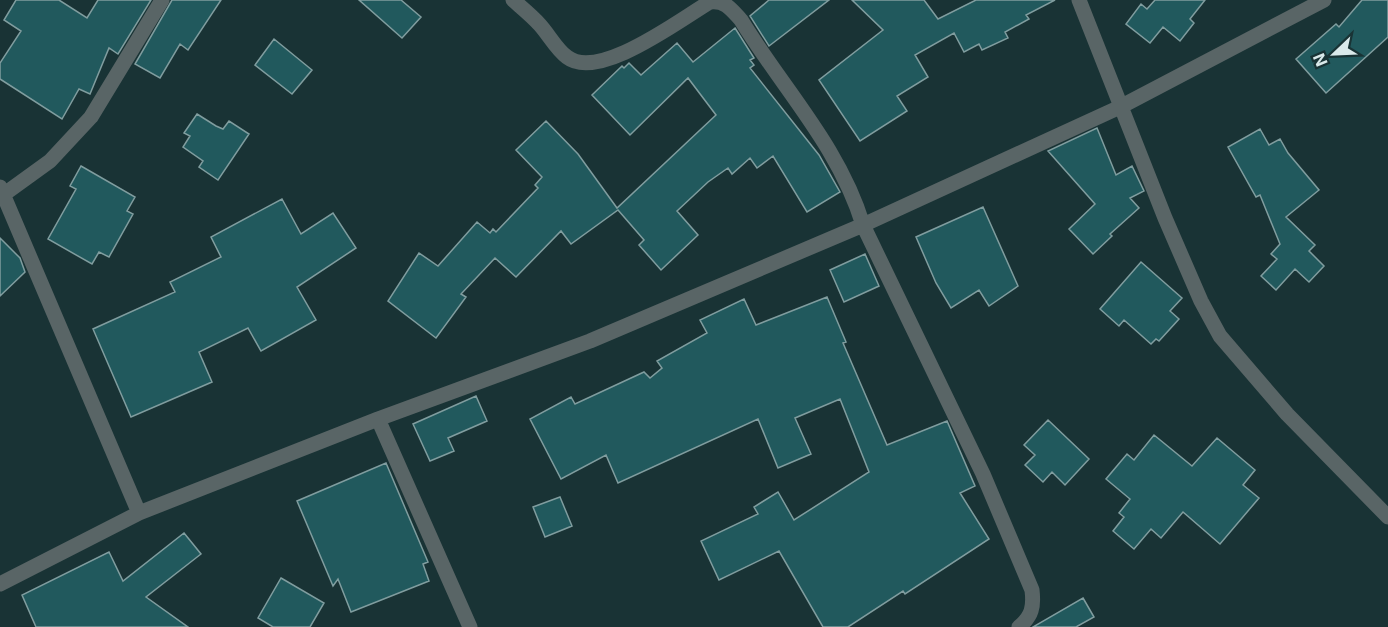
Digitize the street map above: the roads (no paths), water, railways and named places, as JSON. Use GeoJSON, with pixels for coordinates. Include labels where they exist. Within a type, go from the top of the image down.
{"type":"FeatureCollection","features":[{"type":"Feature","properties":{"kind":"street"},"geometry":{"type":"LineString","coordinates":[[139,513],[2,191],[50,161],[80,131],[91,117],[162,0]]}},
{"type":"Feature","properties":{"kind":"street"},"geometry":{"type":"LineString","coordinates":[[513,0],[538,23],[568,58],[582,63],[602,59],[645,44],[710,2],[719,1],[728,6],[834,154],[863,225],[983,474],[1021,561],[1032,590],[1034,606],[1028,619],[1019,627]]}},
{"type":"Feature","properties":{"kind":"street"},"geometry":{"type":"LineString","coordinates":[[1079,0],[1120,107],[1201,301],[1220,336],[1287,414],[1388,517]]}},
{"type":"Feature","properties":{"kind":"street"},"geometry":{"type":"LineString","coordinates":[[0,584],[139,513],[378,418],[590,341],[863,225],[1120,107],[1323,0]]}},
{"type":"Feature","properties":{"kind":"street"},"geometry":{"type":"LineString","coordinates":[[378,418],[470,627]]}}]}
